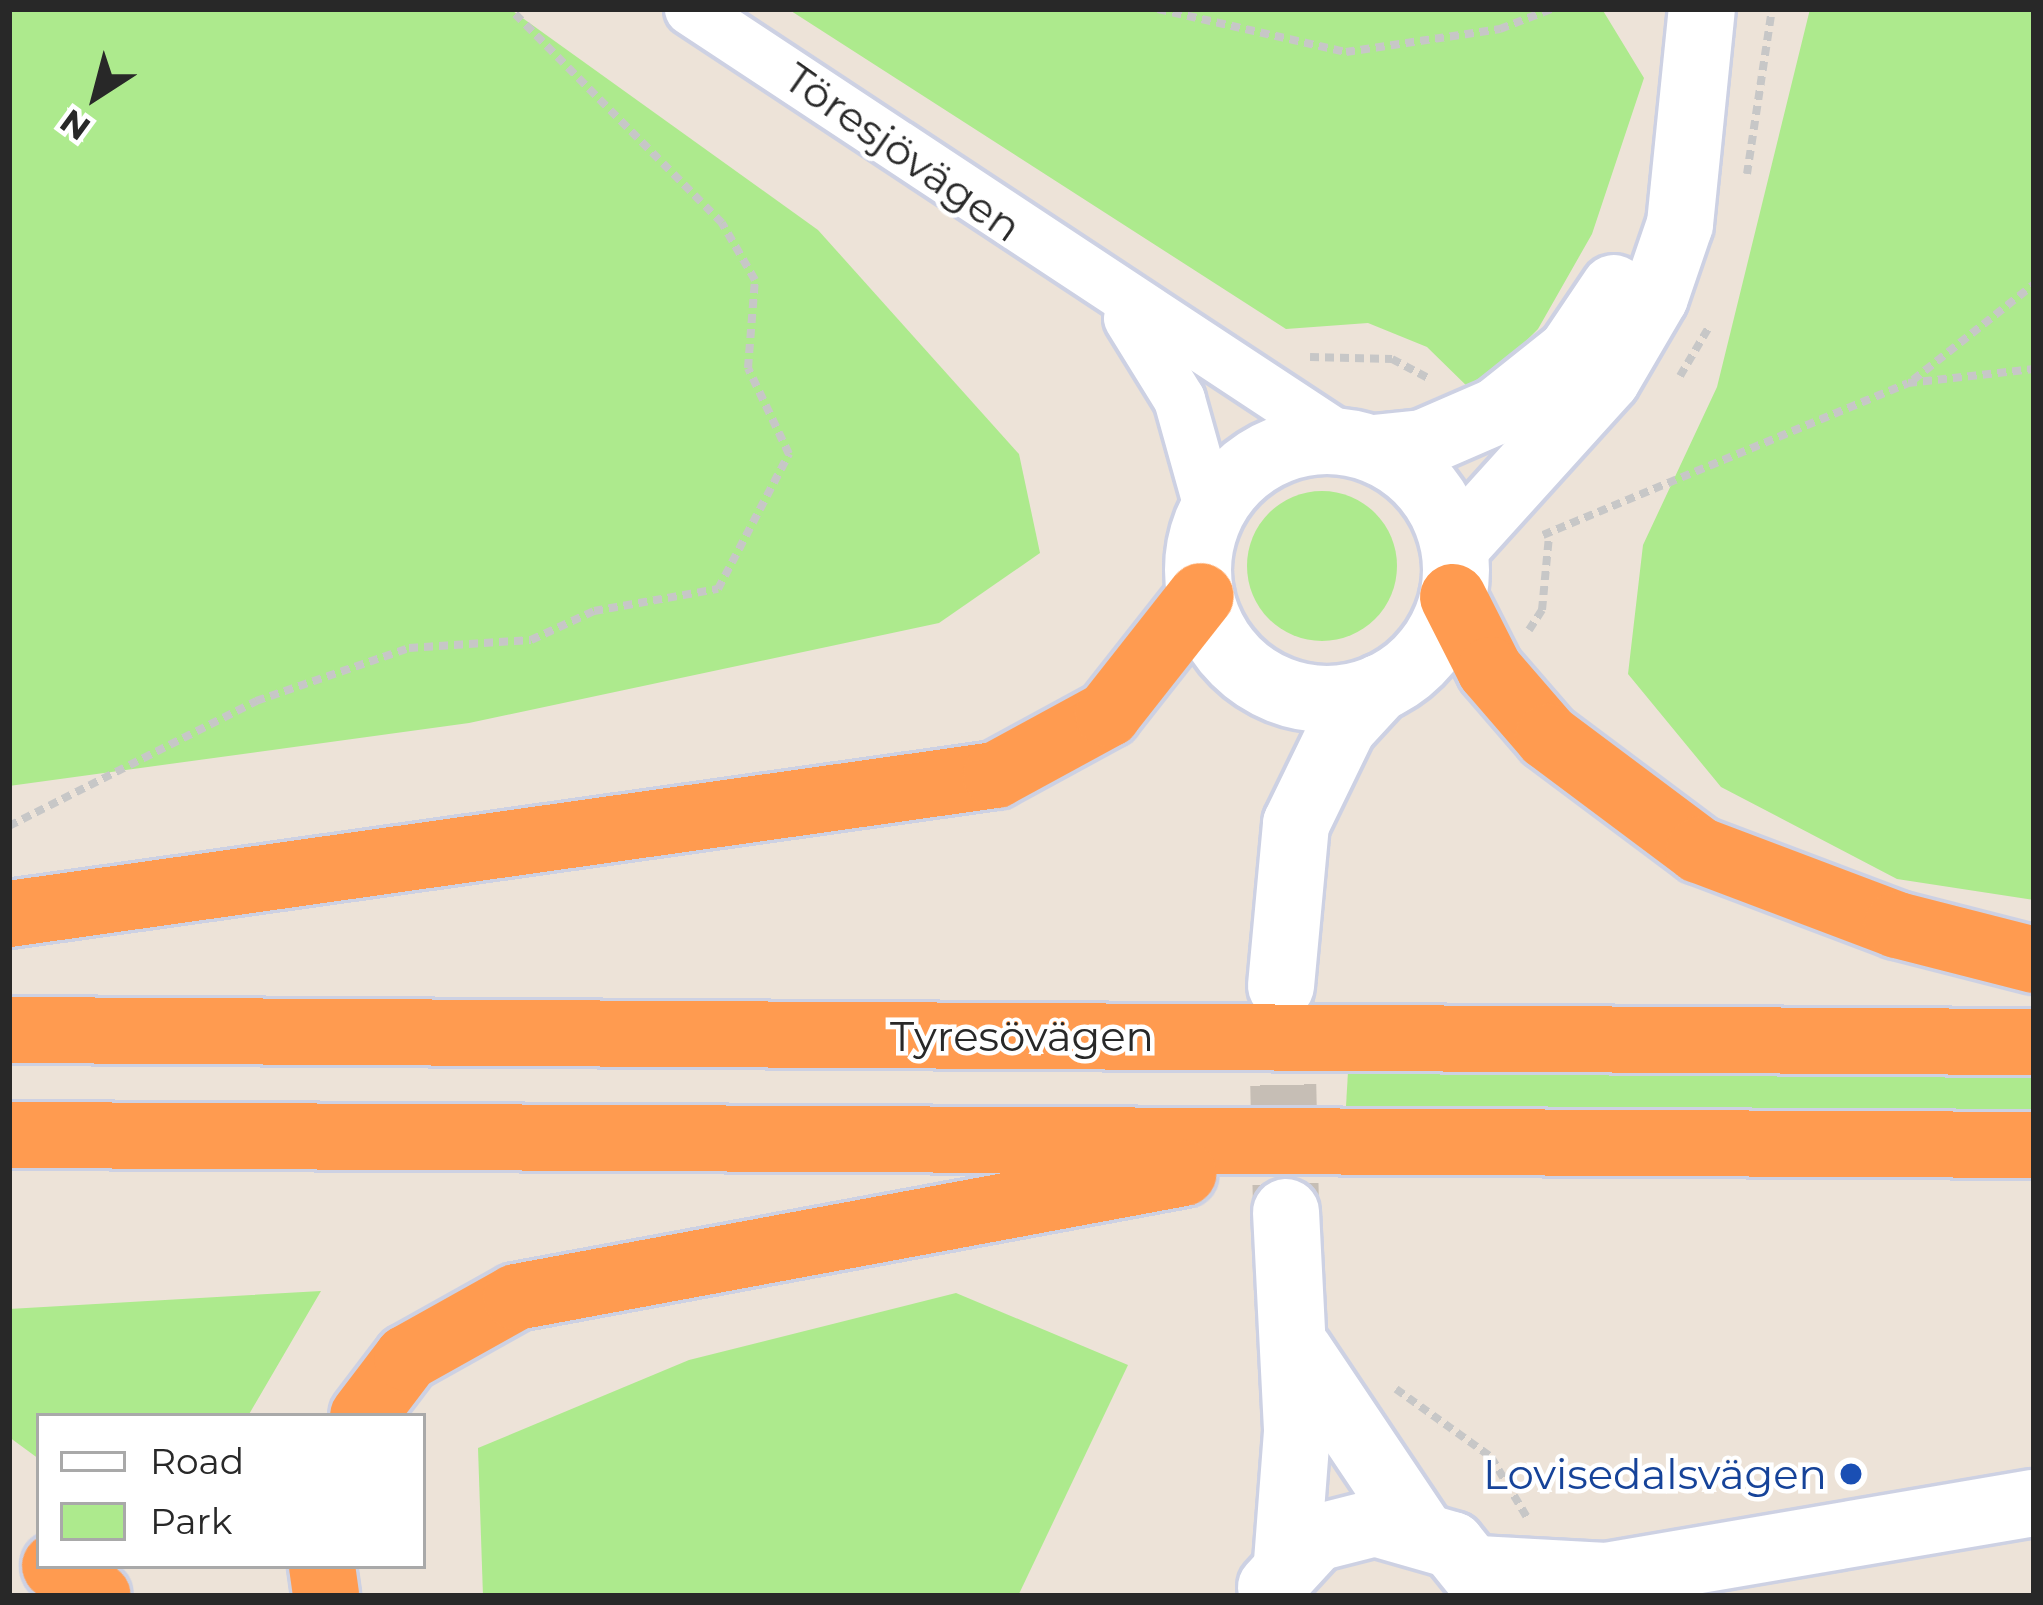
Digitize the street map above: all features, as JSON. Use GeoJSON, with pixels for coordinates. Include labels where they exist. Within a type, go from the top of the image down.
{"type":"FeatureCollection","features":[{"type":"Feature","properties":{"kind":"highway"},"geometry":{"type":"LineString","coordinates":[[1455,571],[1490,670],[1548,736],[1699,850],[1876,919],[2034,960]]}},
{"type":"Feature","properties":{"kind":"highway"},"geometry":{"type":"LineString","coordinates":[[9,914],[996,775],[1108,714],[1201,596]]}},
{"type":"Feature","properties":{"kind":"highway","name":"Tyresövägen"},"geometry":{"type":"LineString","coordinates":[[9,1030],[2034,1042]]}},
{"type":"Feature","properties":{"kind":"highway"},"geometry":{"type":"LineString","coordinates":[[9,1135],[2034,1145]]}},
{"type":"Feature","properties":{"kind":"highway"},"geometry":{"type":"LineString","coordinates":[[366,1413],[407,1358],[516,1297],[932,1212],[1391,1142]]}},
{"type":"Feature","properties":{"kind":"highway"},"geometry":{"type":"LineString","coordinates":[[9,1534],[36,1553]]}},
{"type":"Feature","properties":{"kind":"highway"},"geometry":{"type":"LineString","coordinates":[[59,1569],[98,1596]]}},
{"type":"Feature","properties":{"kind":"street","name":"Töresjövägen"},"geometry":{"type":"LineString","coordinates":[[690,9],[1114,298],[1361,446]]}},
{"type":"Feature","properties":{"kind":"street"},"geometry":{"type":"LineString","coordinates":[[1296,824],[1343,728],[1440,631],[1455,571],[1607,379],[1655,297],[1680,224],[1682,148],[1702,9]]}},
{"type":"Feature","properties":{"kind":"street"},"geometry":{"type":"LineString","coordinates":[[1281,986],[1296,824],[1272,727],[1239,671],[1212,638],[1197,554],[1210,511],[1244,469],[1277,452],[1361,446],[1469,427],[1571,352],[1623,275],[1682,148]]}},
{"type":"Feature","properties":{"kind":"street","name":"Töresjövägen"},"geometry":{"type":"LineString","coordinates":[[1114,298],[1171,381],[1210,511]]}},
{"type":"Feature","properties":{"kind":"street"},"geometry":{"type":"LineString","coordinates":[[1361,446],[1418,475],[1455,571]]}},
{"type":"Feature","properties":{"kind":"street"},"geometry":{"type":"LineString","coordinates":[[1239,671],[1329,700],[1380,687]]}},
{"type":"Feature","properties":{"kind":"street"},"geometry":{"type":"LineString","coordinates":[[1278,1578],[1297,1345],[1286,1212]]}},
{"type":"Feature","properties":{"kind":"street"},"geometry":{"type":"LineString","coordinates":[[1297,1345],[1418,1528],[1504,1580],[1858,1539],[2034,1503]]}},
{"type":"Feature","properties":{"kind":"street"},"geometry":{"type":"LineString","coordinates":[[1278,1578],[1346,1526],[1418,1528]]}},
{"type":"Feature","properties":{"kind":"street"},"geometry":{"type":"LineString","coordinates":[[1691,1596],[1858,1539]]}},
{"type":"Feature","properties":{"kind":"path"},"geometry":{"type":"LineString","coordinates":[[9,826],[256,701],[365,663],[409,649],[531,640],[594,611],[718,589],[789,454],[748,368],[755,280],[722,223],[510,9]]}},
{"type":"Feature","properties":{"kind":"path"},"geometry":{"type":"LineString","coordinates":[[1157,9],[1346,52],[1500,29],[1551,9]]}},
{"type":"Feature","properties":{"kind":"path"},"geometry":{"type":"LineString","coordinates":[[1908,383],[2034,284]]}},
{"type":"Feature","properties":{"kind":"path"},"geometry":{"type":"LineString","coordinates":[[1546,539],[1608,501],[1908,383],[2034,369]]}},
{"type":"Feature","properties":{"kind":"path"},"geometry":{"type":"LineString","coordinates":[[1386,1382],[1490,1457],[1519,1496],[1504,1580]]}},
{"type":"Feature","properties":{"kind":"green space"},"geometry":{"type":"Polygon","coordinates":[[[9,9],[510,9],[818,230],[1019,454],[1040,553],[939,623],[469,723],[9,786],[9,9]]]}},
{"type":"Feature","properties":{"kind":"green space"},"geometry":{"type":"Polygon","coordinates":[[[788,9],[1602,9],[1644,78],[1592,234],[1538,329],[1474,393],[1427,347],[1368,323],[1286,329],[788,9]]]}},
{"type":"Feature","properties":{"kind":"green space"},"geometry":{"type":"Polygon","coordinates":[[[1810,9],[2034,9],[2034,900],[1897,879],[1721,787],[1628,674],[1643,545],[1717,387],[1810,9]]]}},
{"type":"Feature","properties":{"kind":"green space"},"geometry":{"type":"Polygon","coordinates":[[[1322,491],[1351,497],[1375,513],[1391,537],[1397,566],[1391,595],[1375,619],[1351,635],[1322,641],[1293,635],[1269,619],[1253,595],[1247,566],[1253,537],[1269,513],[1293,497],[1322,491]]]}},
{"type":"Feature","properties":{"kind":"green space"},"geometry":{"type":"Polygon","coordinates":[[[1348,1072],[2034,1076],[2034,1112],[1346,1106],[1348,1072]]]}},
{"type":"Feature","properties":{"kind":"green space"},"geometry":{"type":"Polygon","coordinates":[[[321,1291],[250,1413],[36,1413],[36,1457],[9,1437],[9,1309],[321,1291]]]}},
{"type":"Feature","properties":{"kind":"green space"},"geometry":{"type":"Polygon","coordinates":[[[956,1293],[1128,1365],[1018,1596],[483,1596],[478,1448],[689,1360],[956,1293]]]}},
{"type":"Feature","properties":{"kind":"tunnel"},"geometry":{"type":"LineString","coordinates":[[1281,986],[1286,1212]]}},
{"type":"Feature","properties":{"kind":"place","name":"Lovisedalsvägen"},"geometry":{"type":"Point","coordinates":[1851,1474]}}]}
